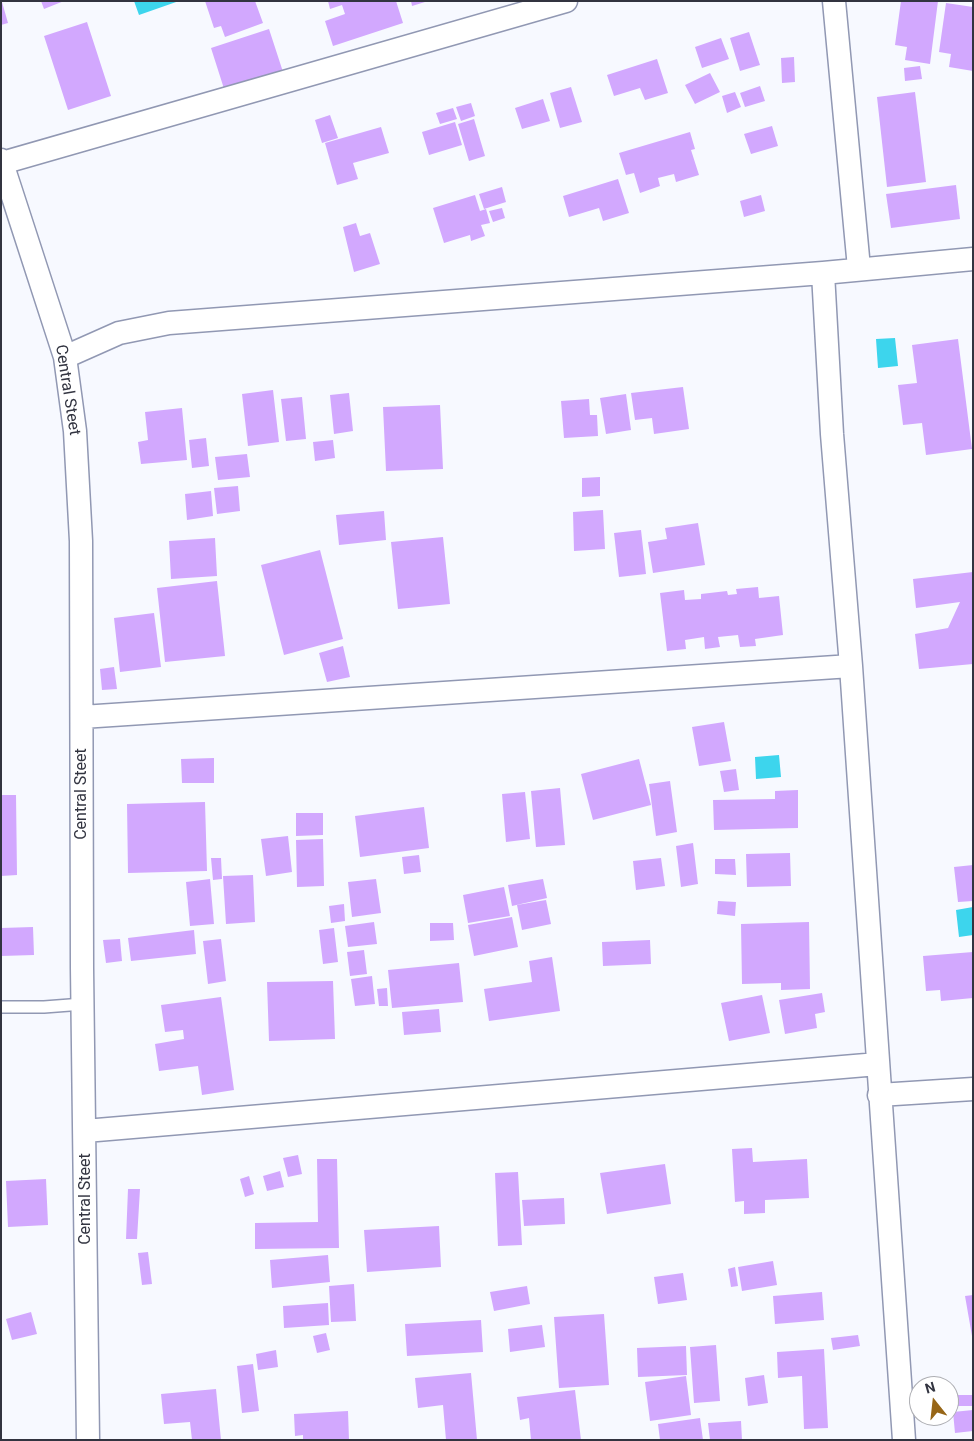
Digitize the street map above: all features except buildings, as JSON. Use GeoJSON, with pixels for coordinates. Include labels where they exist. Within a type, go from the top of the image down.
{"type":"FeatureCollection","features":[{"type":"Feature","properties":{"kind":"street"},"geometry":{"type":"LineString","coordinates":[[2,161],[566,1]]}},
{"type":"Feature","properties":{"kind":"street"},"geometry":{"type":"LineString","coordinates":[[834,1],[859,268]]}},
{"type":"Feature","properties":{"kind":"street","name":"Central Steet"},"geometry":{"type":"LineString","coordinates":[[2,161],[65,357],[75,431],[80,532],[88,1440]]}},
{"type":"Feature","properties":{"kind":"street"},"geometry":{"type":"LineString","coordinates":[[65,357],[119,333],[169,322],[823,273],[859,268],[973,259]]}},
{"type":"Feature","properties":{"kind":"street"},"geometry":{"type":"LineString","coordinates":[[823,273],[832,434],[851,666],[904,1440]]}},
{"type":"Feature","properties":{"kind":"street"},"geometry":{"type":"LineString","coordinates":[[82,717],[851,666]]}},
{"type":"Feature","properties":{"kind":"street"},"geometry":{"type":"LineString","coordinates":[[85,1131],[878,1064]]}},
{"type":"Feature","properties":{"kind":"street"},"geometry":{"type":"LineString","coordinates":[[879,1096],[973,1089]]}},
{"type":"Feature","properties":{"kind":"lane"},"geometry":{"type":"LineString","coordinates":[[1,1007],[44,1007],[83,1004]]}},
{"type":"Feature","properties":{"kind":"water"},"geometry":{"type":"Polygon","coordinates":[[[134,1],[179,1],[139,15],[134,1]]]}},
{"type":"Feature","properties":{"kind":"water"},"geometry":{"type":"Polygon","coordinates":[[[895,338],[898,366],[878,368],[876,339],[895,338]]]}},
{"type":"Feature","properties":{"kind":"water"},"geometry":{"type":"Polygon","coordinates":[[[779,755],[781,777],[756,779],[755,757],[779,755]]]}},
{"type":"Feature","properties":{"kind":"water"},"geometry":{"type":"Polygon","coordinates":[[[973,907],[973,935],[959,937],[956,910],[973,907]]]}}]}
